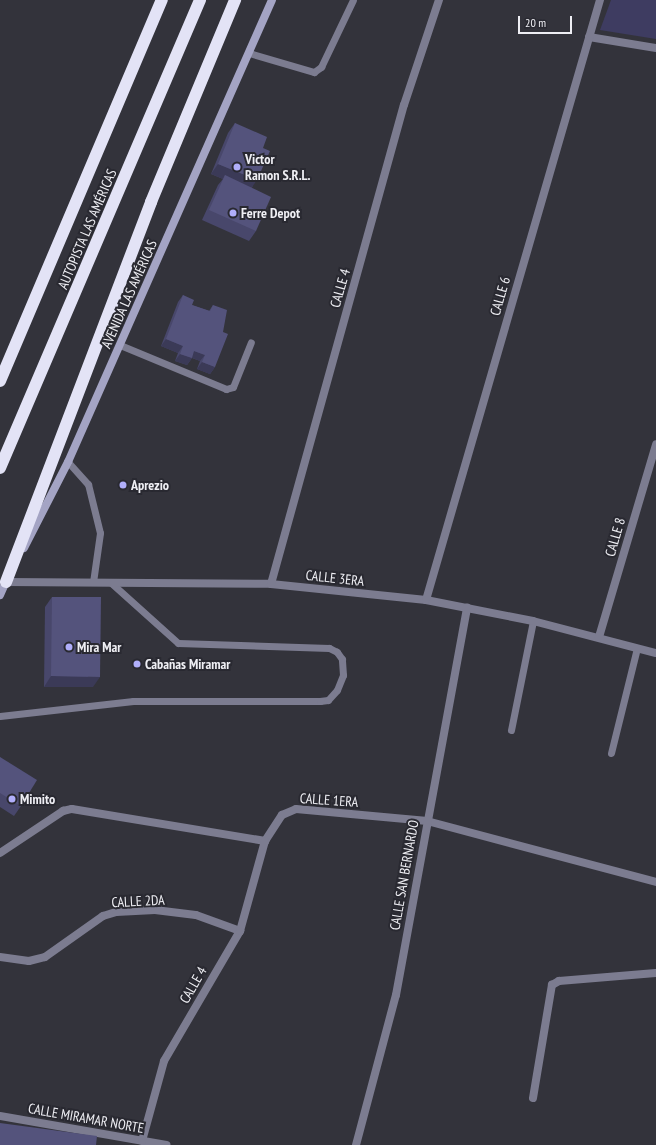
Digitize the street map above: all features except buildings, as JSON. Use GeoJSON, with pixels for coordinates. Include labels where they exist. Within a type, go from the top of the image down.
{"type":"FeatureCollection","features":[{"type":"Feature","properties":{"kind":"highway","name":"AUTOPISTA LAS AMÉRICAS"},"geometry":{"type":"LineString","coordinates":[[0,382],[162,0]]}},
{"type":"Feature","properties":{"kind":"highway","name":"AUTOPISTA LAS AMÉRICAS"},"geometry":{"type":"LineString","coordinates":[[0,468],[200,0]]}},
{"type":"Feature","properties":{"kind":"highway"},"geometry":{"type":"LineString","coordinates":[[6,582],[151,202],[235,0]]}},
{"type":"Feature","properties":{"kind":"main road","name":"AVENIDA LAS AMÉRICAS"},"geometry":{"type":"LineString","coordinates":[[0,595],[68,462],[272,0]]}},
{"type":"Feature","properties":{"kind":"street","name":"CALLE 4"},"geometry":{"type":"LineString","coordinates":[[271,584],[404,105],[439,0]]}},
{"type":"Feature","properties":{"kind":"street","name":"CALLE 6"},"geometry":{"type":"LineString","coordinates":[[426,600],[600,0]]}},
{"type":"Feature","properties":{"kind":"street"},"geometry":{"type":"LineString","coordinates":[[589,37],[656,48]]}},
{"type":"Feature","properties":{"kind":"street","name":"CALLE 8"},"geometry":{"type":"LineString","coordinates":[[599,637],[656,444]]}},
{"type":"Feature","properties":{"kind":"street","name":"CALLE 3ERA"},"geometry":{"type":"LineString","coordinates":[[6,582],[271,584],[426,600],[533,621],[656,653]]}},
{"type":"Feature","properties":{"kind":"street","name":"CALLE SAN BERNARDO"},"geometry":{"type":"LineString","coordinates":[[356,1145],[396,995],[466,607]]}},
{"type":"Feature","properties":{"kind":"street"},"geometry":{"type":"LineString","coordinates":[[0,853],[63,811],[72,809],[265,841]]}},
{"type":"Feature","properties":{"kind":"street","name":"CALLE 1ERA"},"geometry":{"type":"LineString","coordinates":[[265,841],[282,816],[296,809],[427,821],[656,882]]}},
{"type":"Feature","properties":{"kind":"street","name":"CALLE 4"},"geometry":{"type":"LineString","coordinates":[[142,1141],[164,1061],[240,931],[265,841]]}},
{"type":"Feature","properties":{"kind":"street","name":"CALLE 2DA"},"geometry":{"type":"LineString","coordinates":[[0,957],[29,961],[44,957],[103,916],[116,912],[156,910],[196,915],[240,931]]}},
{"type":"Feature","properties":{"kind":"street"},"geometry":{"type":"LineString","coordinates":[[532,1098],[552,985],[559,980],[656,973]]}},
{"type":"Feature","properties":{"kind":"street","name":"CALLE MIRAMAR NORTE"},"geometry":{"type":"LineString","coordinates":[[0,1116],[167,1145]]}},
{"type":"Feature","properties":{"kind":"lane"},"geometry":{"type":"LineString","coordinates":[[249,53],[314,72],[321,67],[354,0]]}},
{"type":"Feature","properties":{"kind":"lane"},"geometry":{"type":"LineString","coordinates":[[120,345],[226,389],[233,388],[251,342]]}},
{"type":"Feature","properties":{"kind":"lane"},"geometry":{"type":"LineString","coordinates":[[68,462],[88,484],[100,533],[93,582]]}},
{"type":"Feature","properties":{"kind":"lane"},"geometry":{"type":"LineString","coordinates":[[0,716],[133,701],[320,701],[328,700],[338,690],[343,675],[342,659],[337,652],[329,648],[178,643],[110,582]]}},
{"type":"Feature","properties":{"kind":"lane"},"geometry":{"type":"LineString","coordinates":[[511,730],[533,621]]}},
{"type":"Feature","properties":{"kind":"lane"},"geometry":{"type":"LineString","coordinates":[[611,753],[637,648]]}},
{"type":"Feature","properties":{"kind":"shaded area"},"geometry":{"type":"Polygon","coordinates":[[[611,0],[656,0],[656,39],[600,30],[611,0]]]}},
{"type":"Feature","properties":{"kind":"place","name":"Victor Ramon S.R.L."},"geometry":{"type":"Point","coordinates":[237,167]}},
{"type":"Feature","properties":{"kind":"place","name":"Ferre Depot"},"geometry":{"type":"Point","coordinates":[233,213]}},
{"type":"Feature","properties":{"kind":"place","name":"Aprezio"},"geometry":{"type":"Point","coordinates":[123,485]}},
{"type":"Feature","properties":{"kind":"place","name":"Mira Mar"},"geometry":{"type":"Point","coordinates":[69,647]}},
{"type":"Feature","properties":{"kind":"place","name":"Cabañas Miramar"},"geometry":{"type":"Point","coordinates":[137,664]}},
{"type":"Feature","properties":{"kind":"place","name":"Mimito"},"geometry":{"type":"Point","coordinates":[12,799]}}]}
